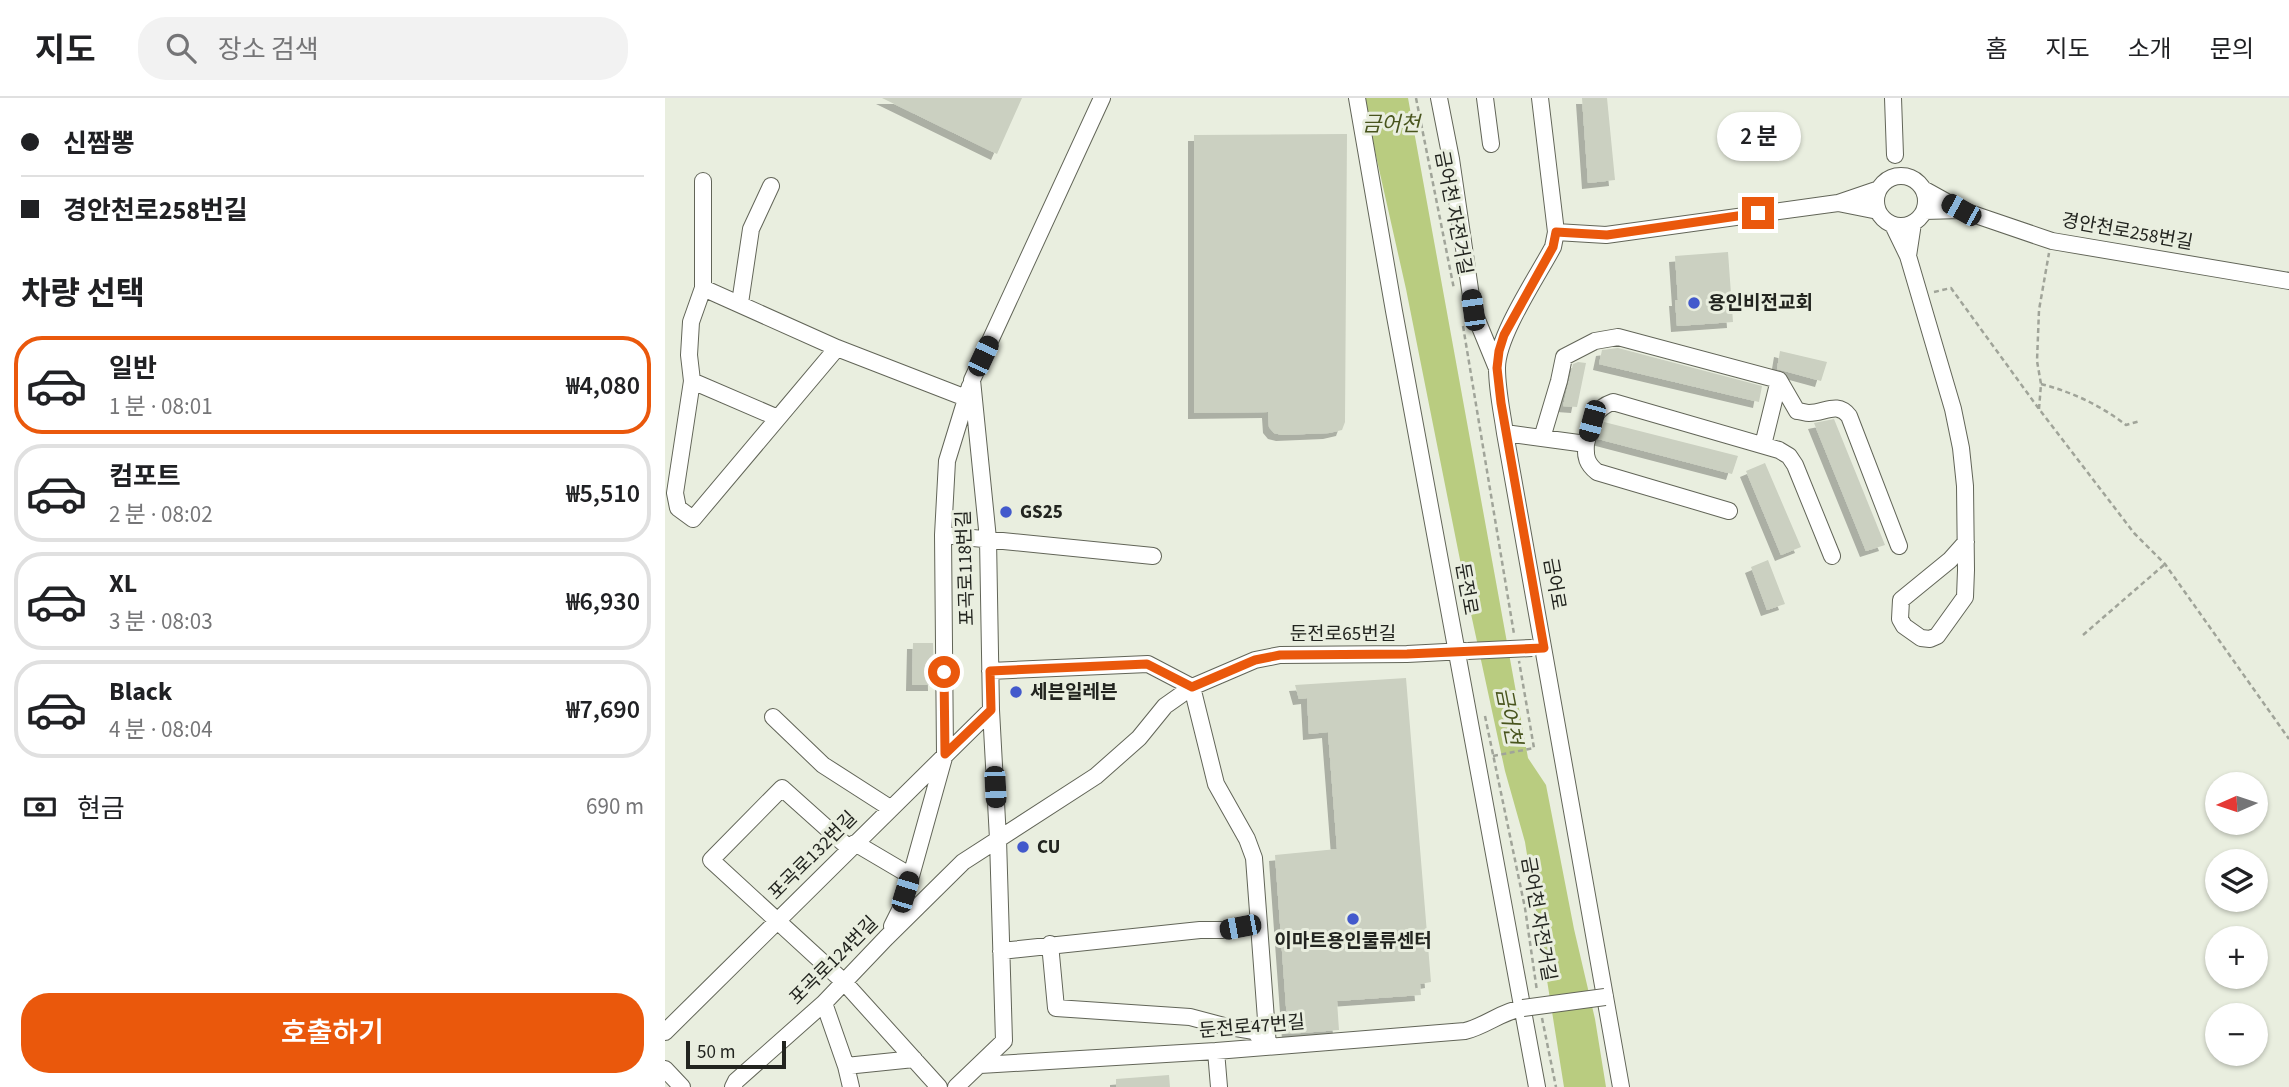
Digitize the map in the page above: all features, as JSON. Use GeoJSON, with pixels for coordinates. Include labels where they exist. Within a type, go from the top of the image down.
{"type":"FeatureCollection","features":[{"type":"Feature","properties":{"kind":"street"},"geometry":{"type":"LineString","coordinates":[[886,938],[900,909],[911,876],[945,754],[943,535],[947,461],[972,380],[1102,98]]}},
{"type":"Feature","properties":{"kind":"street","name":"둔전로"},"geometry":{"type":"LineString","coordinates":[[1357,98],[1462,651],[1537,1087]]}},
{"type":"Feature","properties":{"kind":"street"},"geometry":{"type":"LineString","coordinates":[[1439,98],[1451,159],[1473,310],[1497,368]]}},
{"type":"Feature","properties":{"kind":"street"},"geometry":{"type":"LineString","coordinates":[[1485,98],[1491,144]]}},
{"type":"Feature","properties":{"kind":"street","name":"금어로"},"geometry":{"type":"LineString","coordinates":[[1540,98],[1556,232],[1553,247],[1504,335],[1497,368],[1531,649],[1605,997],[1621,1087]]}},
{"type":"Feature","properties":{"kind":"street"},"geometry":{"type":"LineString","coordinates":[[1893,98],[1895,155],[1876,203],[1882,218],[1893,225],[1905,226],[1919,217],[1961,210]]}},
{"type":"Feature","properties":{"kind":"street"},"geometry":{"type":"LineString","coordinates":[[1895,155],[1906,176]]}},
{"type":"Feature","properties":{"kind":"street"},"geometry":{"type":"LineString","coordinates":[[1556,232],[1607,235],[1838,203],[1882,185],[1892,177],[1906,176],[1916,180],[1923,189],[1961,210]]}},
{"type":"Feature","properties":{"kind":"street"},"geometry":{"type":"LineString","coordinates":[[703,181],[703,288],[691,322],[689,355],[692,381],[675,494],[678,508],[694,519],[837,348]]}},
{"type":"Feature","properties":{"kind":"street"},"geometry":{"type":"LineString","coordinates":[[740,303],[751,229],[771,186]]}},
{"type":"Feature","properties":{"kind":"street"},"geometry":{"type":"LineString","coordinates":[[1908,256],[1919,217],[1926,203],[1923,189]]}},
{"type":"Feature","properties":{"kind":"street"},"geometry":{"type":"LineString","coordinates":[[1838,203],[1878,211]]}},
{"type":"Feature","properties":{"kind":"street","name":"경안천로258번길"},"geometry":{"type":"LineString","coordinates":[[1961,210],[2052,241],[2289,281]]}},
{"type":"Feature","properties":{"kind":"street"},"geometry":{"type":"LineString","coordinates":[[1893,225],[1908,256],[1953,409],[1965,486],[1966,542],[1965,597],[1937,636],[1930,639],[1921,638],[1904,626],[1900,619],[1901,600],[1949,560],[1966,542]]}},
{"type":"Feature","properties":{"kind":"street"},"geometry":{"type":"LineString","coordinates":[[703,288],[837,348],[966,398]]}},
{"type":"Feature","properties":{"kind":"street"},"geometry":{"type":"LineString","coordinates":[[1542,438],[1564,356],[1595,341],[1618,337],[1779,380],[1797,411],[1810,413],[1835,407],[1843,409],[1849,416],[1899,546]]}},
{"type":"Feature","properties":{"kind":"street","name":"포곡로118번길"},"geometry":{"type":"LineString","coordinates":[[956,1087],[1004,1041],[991,710],[988,538],[972,380]]}},
{"type":"Feature","properties":{"kind":"street"},"geometry":{"type":"LineString","coordinates":[[1763,445],[1779,380]]}},
{"type":"Feature","properties":{"kind":"street"},"geometry":{"type":"LineString","coordinates":[[692,381],[778,418]]}},
{"type":"Feature","properties":{"kind":"street"},"geometry":{"type":"LineString","coordinates":[[1729,511],[1597,472],[1588,465],[1586,444],[1596,413],[1602,405],[1613,402],[1763,445],[1789,456],[1832,556]]}},
{"type":"Feature","properties":{"kind":"street"},"geometry":{"type":"LineString","coordinates":[[1505,433],[1586,444]]}},
{"type":"Feature","properties":{"kind":"street"},"geometry":{"type":"LineString","coordinates":[[943,535],[1153,556]]}},
{"type":"Feature","properties":{"kind":"street","name":"둔전로65번길"},"geometry":{"type":"LineString","coordinates":[[998,839],[1096,776],[1139,738],[1165,706],[1192,687],[1255,660],[1280,655],[1531,649]]}},
{"type":"Feature","properties":{"kind":"street"},"geometry":{"type":"LineString","coordinates":[[990,671],[1147,664],[1192,687],[1216,784],[1247,839],[1254,858],[1268,1046]]}},
{"type":"Feature","properties":{"kind":"street","name":"포곡로132번길"},"geometry":{"type":"LineString","coordinates":[[665,1032],[991,710]]}},
{"type":"Feature","properties":{"kind":"street"},"geometry":{"type":"LineString","coordinates":[[773,717],[823,765],[890,808]]}},
{"type":"Feature","properties":{"kind":"street"},"geometry":{"type":"LineString","coordinates":[[911,876],[852,846],[782,788],[711,860],[844,982],[939,1087]]}},
{"type":"Feature","properties":{"kind":"street","name":"포곡로124번길"},"geometry":{"type":"LineString","coordinates":[[733,1087],[736,1081],[824,1003],[963,862],[998,839]]}},
{"type":"Feature","properties":{"kind":"street"},"geometry":{"type":"LineString","coordinates":[[1001,951],[1050,944],[1223,930],[1258,924]]}},
{"type":"Feature","properties":{"kind":"street"},"geometry":{"type":"LineString","coordinates":[[1050,944],[1056,1008],[1191,1017],[1254,1031],[1268,1046]]}},
{"type":"Feature","properties":{"kind":"street","name":"둔전로47번길"},"geometry":{"type":"LineString","coordinates":[[980,1065],[1216,1051],[1465,1031],[1478,1028],[1510,1010],[1605,997]]}},
{"type":"Feature","properties":{"kind":"street"},"geometry":{"type":"LineString","coordinates":[[824,1003],[851,1087]]}},
{"type":"Feature","properties":{"kind":"street"},"geometry":{"type":"LineString","coordinates":[[1216,1051],[1219,1087]]}},
{"type":"Feature","properties":{"kind":"street"},"geometry":{"type":"LineString","coordinates":[[846,1066],[914,1059]]}},
{"type":"Feature","properties":{"kind":"street"},"geometry":{"type":"LineString","coordinates":[[665,1069],[682,1087]]}},
{"type":"Feature","properties":{"kind":"path","name":"금어천 자전거길"},"geometry":{"type":"LineString","coordinates":[[1416,98],[1455,293]]}},
{"type":"Feature","properties":{"kind":"path"},"geometry":{"type":"LineString","coordinates":[[2039,409],[2039,310],[2052,241]]}},
{"type":"Feature","properties":{"kind":"path"},"geometry":{"type":"LineString","coordinates":[[1919,296],[1951,288],[2134,533],[2165,564],[2289,739]]}},
{"type":"Feature","properties":{"kind":"path"},"geometry":{"type":"LineString","coordinates":[[1461,318],[1515,638]]}},
{"type":"Feature","properties":{"kind":"path"},"geometry":{"type":"LineString","coordinates":[[2041,384],[2083,398],[2126,425],[2140,421]]}},
{"type":"Feature","properties":{"kind":"path"},"geometry":{"type":"LineString","coordinates":[[2083,635],[2165,564]]}},
{"type":"Feature","properties":{"kind":"path"},"geometry":{"type":"LineString","coordinates":[[1493,756],[1534,748],[1531,649]]}},
{"type":"Feature","properties":{"kind":"path","name":"금어천 자전거길"},"geometry":{"type":"LineString","coordinates":[[1483,707],[1525,908],[1538,995]]}},
{"type":"Feature","properties":{"kind":"path","name":"금어천 자전거길"},"geometry":{"type":"LineString","coordinates":[[1540,1009],[1556,1087]]}},
{"type":"Feature","properties":{"kind":"water","name":"금어천"},"geometry":{"type":"Polygon","coordinates":[[[1363,98],[1408,98],[1528,758],[1546,785],[1574,929],[1595,1019],[1606,1087],[1564,1087],[1525,842],[1505,771],[1406,289],[1363,98]]]}},
{"type":"Feature","properties":{"kind":"building"},"geometry":{"type":"Polygon","coordinates":[[[882,98],[1022,98],[997,154],[882,98]]]}},
{"type":"Feature","properties":{"kind":"building"},"geometry":{"type":"Polygon","coordinates":[[[1582,98],[1607,98],[1615,180],[1588,183],[1582,98]]]}},
{"type":"Feature","properties":{"kind":"building"},"geometry":{"type":"Polygon","coordinates":[[[1347,134],[1345,422],[1342,430],[1282,435],[1274,433],[1269,427],[1268,412],[1194,413],[1194,135],[1347,134]]]}},
{"type":"Feature","properties":{"kind":"building"},"geometry":{"type":"Polygon","coordinates":[[[1728,252],[1733,322],[1677,326],[1675,256],[1728,252]]]}},
{"type":"Feature","properties":{"kind":"building"},"geometry":{"type":"Polygon","coordinates":[[[1618,348],[1762,386],[1759,402],[1599,364],[1602,350],[1618,348]]]}},
{"type":"Feature","properties":{"kind":"building"},"geometry":{"type":"Polygon","coordinates":[[[1780,351],[1827,362],[1821,381],[1777,369],[1780,351]]]}},
{"type":"Feature","properties":{"kind":"building"},"geometry":{"type":"Polygon","coordinates":[[[1586,363],[1577,407],[1563,406],[1573,364],[1586,363]]]}},
{"type":"Feature","properties":{"kind":"building"},"geometry":{"type":"Polygon","coordinates":[[[1834,419],[1885,545],[1866,551],[1814,423],[1834,419]]]}},
{"type":"Feature","properties":{"kind":"building"},"geometry":{"type":"Polygon","coordinates":[[[1604,422],[1738,456],[1732,474],[1598,439],[1604,422]]]}},
{"type":"Feature","properties":{"kind":"building"},"geometry":{"type":"Polygon","coordinates":[[[1765,463],[1801,547],[1781,555],[1746,471],[1765,463]]]}},
{"type":"Feature","properties":{"kind":"building"},"geometry":{"type":"Polygon","coordinates":[[[1768,560],[1785,604],[1767,610],[1751,567],[1768,560]]]}},
{"type":"Feature","properties":{"kind":"building"},"geometry":{"type":"Polygon","coordinates":[[[913,643],[933,643],[934,685],[912,685],[913,643]]]}},
{"type":"Feature","properties":{"kind":"building","name":"이마트용인물류센터"},"geometry":{"type":"Polygon","coordinates":[[[1406,678],[1431,982],[1420,984],[1421,995],[1337,1001],[1339,1030],[1288,1034],[1275,855],[1337,849],[1328,732],[1309,734],[1307,698],[1299,699],[1295,685],[1406,678]]]}},
{"type":"Feature","properties":{"kind":"building"},"geometry":{"type":"Polygon","coordinates":[[[1169,1075],[1170,1087],[1116,1087],[1116,1079],[1169,1075]]]}},
{"type":"Feature","properties":{"kind":"place","name":"용인비전교회"},"geometry":{"type":"Point","coordinates":[1694,303]}},
{"type":"Feature","properties":{"kind":"place","name":"GS25"},"geometry":{"type":"Point","coordinates":[1006,512]}},
{"type":"Feature","properties":{"kind":"place","name":"세븐일레븐"},"geometry":{"type":"Point","coordinates":[1016,692]}},
{"type":"Feature","properties":{"kind":"place","name":"CU"},"geometry":{"type":"Point","coordinates":[1023,847]}},
{"type":"Feature","properties":{"kind":"place","name":"이마트용인물류센터"},"geometry":{"type":"Point","coordinates":[1353,919]}},
{"type":"Feature","properties":{"kind":"route"},"geometry":{"type":"LineString","coordinates":[[944,672],[945,754],[991,710],[990,671],[1147,664],[1192,687],[1255,660],[1280,655],[1407,654],[1544,648],[1501,403],[1497,368],[1504,335],[1553,247],[1556,232],[1607,235],[1758,213]]}}]}
